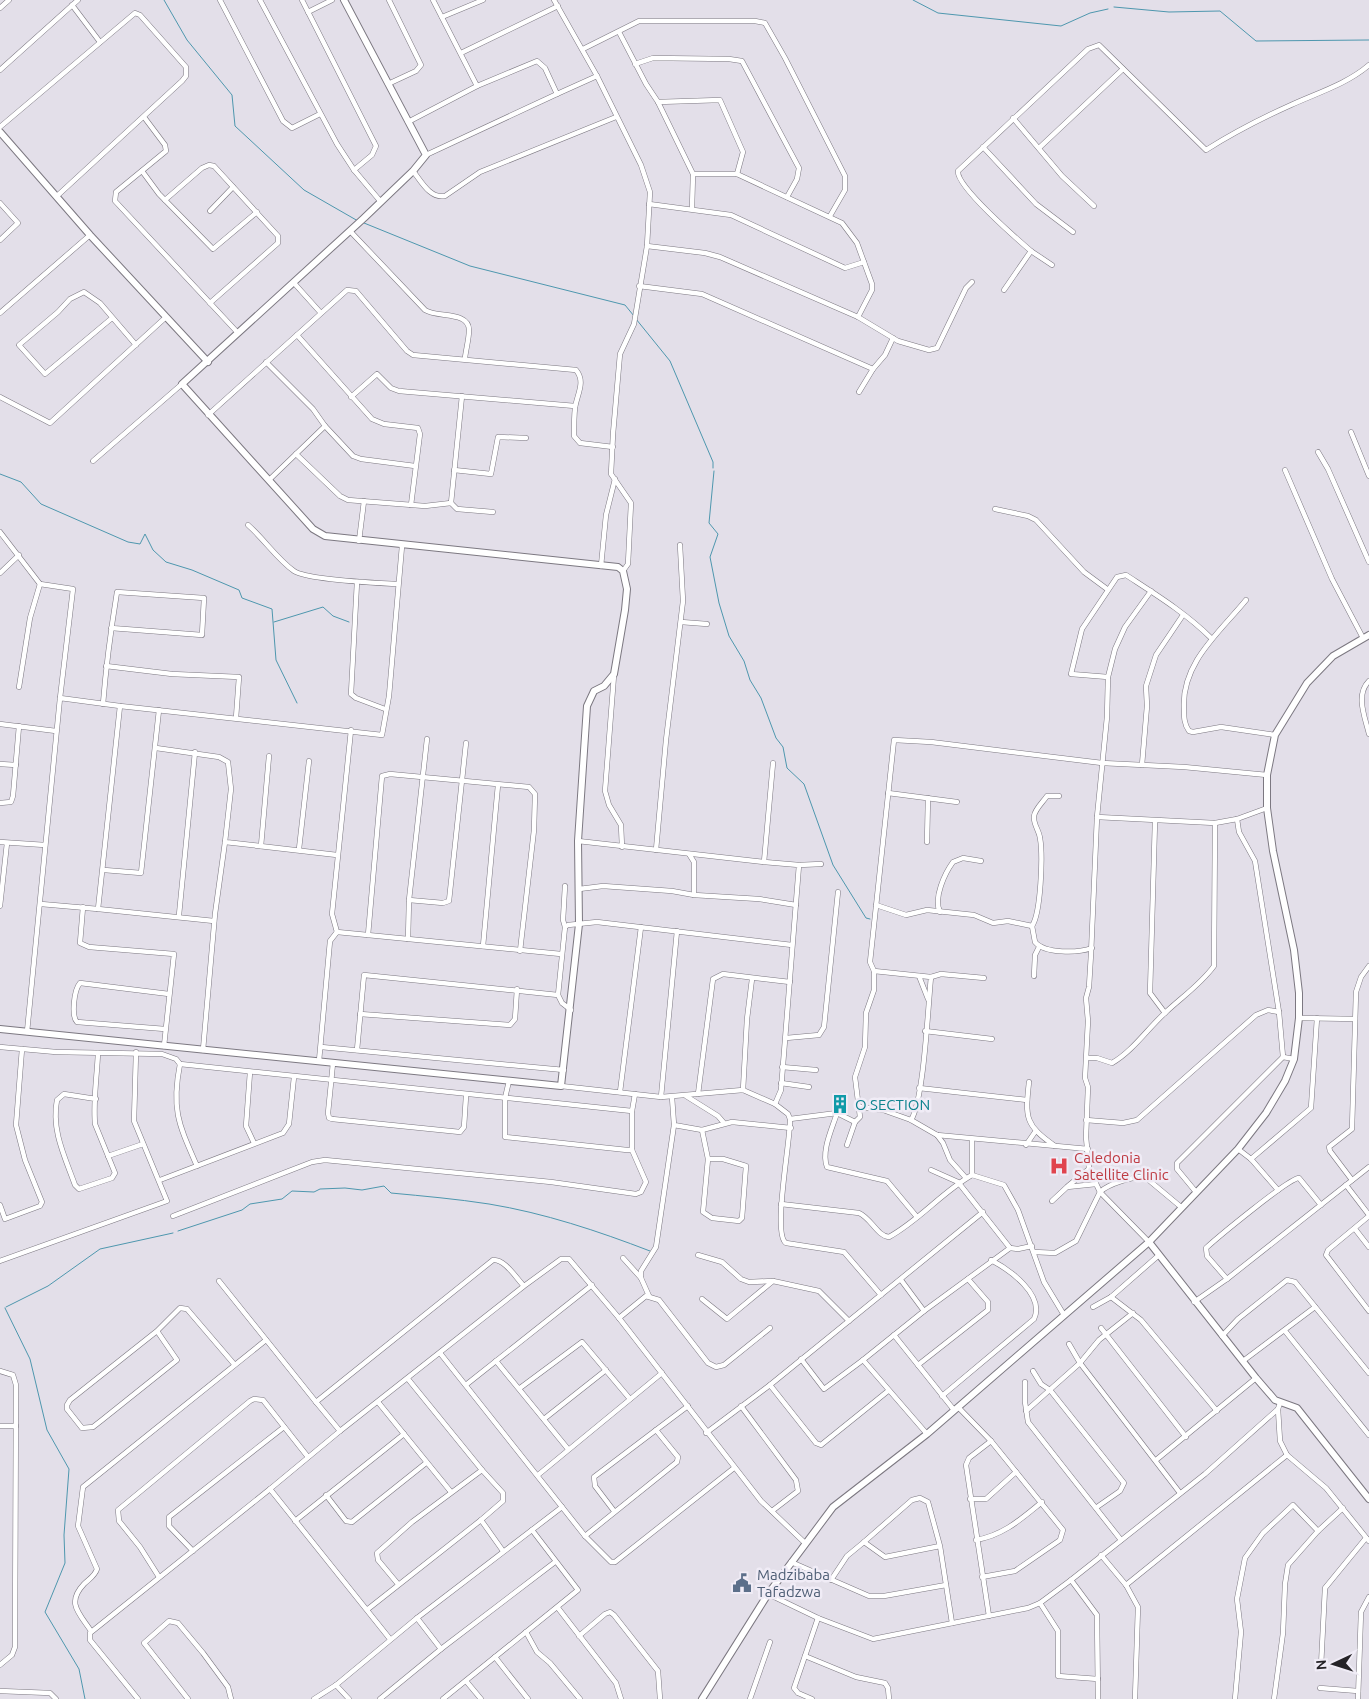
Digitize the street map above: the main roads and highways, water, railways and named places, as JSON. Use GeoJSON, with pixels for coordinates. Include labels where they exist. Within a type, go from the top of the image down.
{"type":"FeatureCollection","features":[{"type":"Feature","properties":{"kind":"waterway"},"geometry":{"type":"LineString","coordinates":[[164,0],[187,40],[232,95],[235,126],[304,190],[358,221]]}},
{"type":"Feature","properties":{"kind":"waterway"},"geometry":{"type":"LineString","coordinates":[[913,0],[938,13],[1061,26],[1090,13],[1108,9]]}},
{"type":"Feature","properties":{"kind":"waterway"},"geometry":{"type":"LineString","coordinates":[[1114,7],[1169,12],[1220,11],[1256,41],[1369,40]]}},
{"type":"Feature","properties":{"kind":"waterway"},"geometry":{"type":"LineString","coordinates":[[364,223],[470,266],[625,305],[634,316]]}},
{"type":"Feature","properties":{"kind":"waterway"},"geometry":{"type":"LineString","coordinates":[[636,319],[670,361],[713,462],[713,468]]}},
{"type":"Feature","properties":{"kind":"waterway"},"geometry":{"type":"LineString","coordinates":[[714,471],[709,523],[718,534],[710,557],[719,603],[729,636],[744,661],[750,680],[761,698],[776,738],[783,747],[787,768],[804,784],[833,865],[866,918],[870,919]]}},
{"type":"Feature","properties":{"kind":"waterway"},"geometry":{"type":"LineString","coordinates":[[0,474],[21,482],[41,504],[128,542],[140,544],[145,534],[153,550],[166,562],[192,570],[239,590],[242,598],[272,609],[276,660],[297,703]]}},
{"type":"Feature","properties":{"kind":"waterway"},"geometry":{"type":"LineString","coordinates":[[274,622],[323,607],[333,616],[349,622]]}},
{"type":"Feature","properties":{"kind":"waterway"},"geometry":{"type":"LineString","coordinates":[[178,1231],[242,1210],[250,1204],[282,1199],[292,1191],[314,1192],[320,1189],[345,1188],[362,1190],[384,1186],[391,1193],[477,1202],[530,1212],[591,1230],[650,1251]]}},
{"type":"Feature","properties":{"kind":"waterway"},"geometry":{"type":"LineString","coordinates":[[6,1307],[48,1286],[100,1249],[173,1233]]}},
{"type":"Feature","properties":{"kind":"waterway"},"geometry":{"type":"LineString","coordinates":[[5,1308],[30,1359],[47,1430],[69,1469],[64,1535],[65,1563],[45,1612],[79,1669],[85,1699]]}},
{"type":"Feature","properties":{"kind":"place","name":"O SECTION"},"geometry":{"type":"Point","coordinates":[840,1104]}},
{"type":"Feature","properties":{"kind":"place","name":"Caledonia Satellite Clinic"},"geometry":{"type":"Point","coordinates":[1059,1166]}},
{"type":"Feature","properties":{"kind":"place","name":"Madzibaba Tafadzwa"},"geometry":{"type":"Point","coordinates":[742,1583]}}]}
